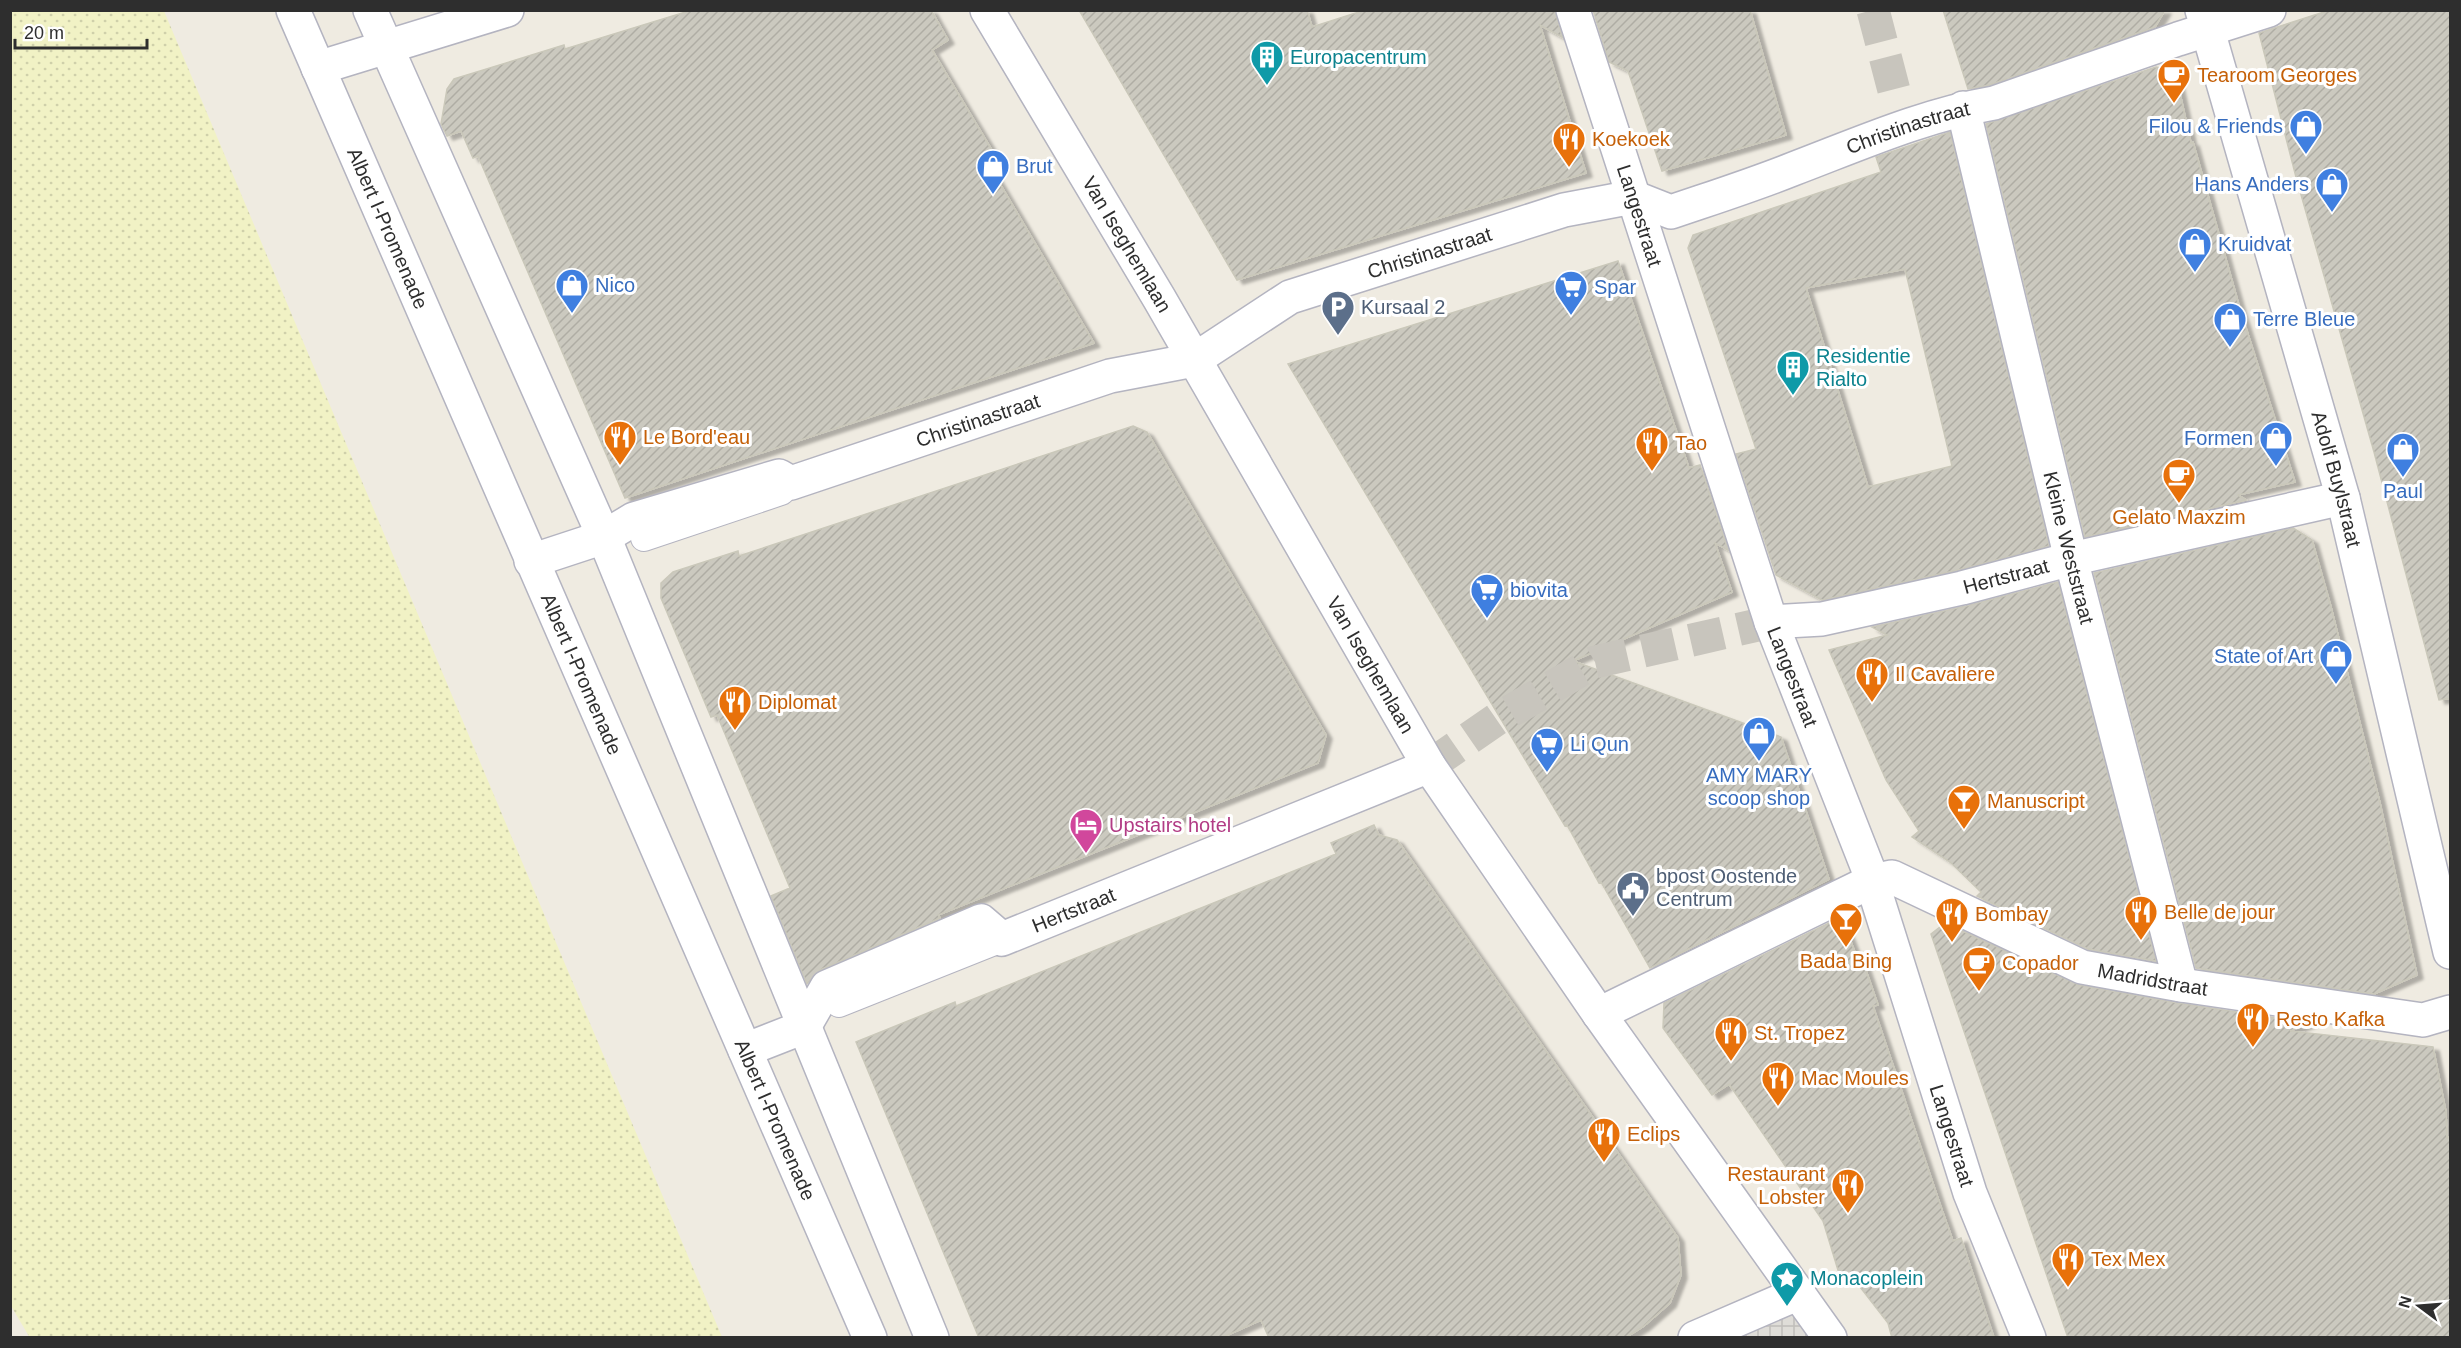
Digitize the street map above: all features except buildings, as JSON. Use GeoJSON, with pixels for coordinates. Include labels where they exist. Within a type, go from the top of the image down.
{"type":"FeatureCollection","features":[{"type":"Feature","properties":{"kind":"street","name":"Albert I-Promenade"},"geometry":{"type":"LineString","coordinates":[[293,10],[870,1338]]}},
{"type":"Feature","properties":{"kind":"street"},"geometry":{"type":"LineString","coordinates":[[370,10],[604,537],[932,1338]]}},
{"type":"Feature","properties":{"kind":"street"},"geometry":{"type":"LineString","coordinates":[[318,68],[507,10]]}},
{"type":"Feature","properties":{"kind":"street","name":"Van Iseghemlaan"},"geometry":{"type":"LineString","coordinates":[[987,10],[1194,360],[1429,766],[1599,1014],[1798,1293]]}},
{"type":"Feature","properties":{"kind":"street","name":"Langestraat"},"geometry":{"type":"LineString","coordinates":[[1573,10],[1771,622],[1872,881],[1970,1193],[2029,1338]]}},
{"type":"Feature","properties":{"kind":"street","name":"Christinastraat"},"geometry":{"type":"LineString","coordinates":[[531,561],[604,537],[634,519],[779,476],[790,483],[1110,376],[1194,360],[1290,297],[1449,246],[1564,210],[1633,197],[1671,212],[1773,177],[1901,114],[1994,103],[2178,39],[2205,21],[2269,10]]}},
{"type":"Feature","properties":{"kind":"street","name":"Adolf Buylstraat"},"geometry":{"type":"LineString","coordinates":[[2205,21],[2343,498],[2451,952]]}},
{"type":"Feature","properties":{"kind":"street","name":"Kleine Weststraat"},"geometry":{"type":"LineString","coordinates":[[1963,108],[2071,559],[2181,985]]}},
{"type":"Feature","properties":{"kind":"street","name":"Hertstraat"},"geometry":{"type":"LineString","coordinates":[[1771,622],[1822,619],[1962,588],[2071,559],[2343,498]]}},
{"type":"Feature","properties":{"kind":"street","name":"Hertstraat"},"geometry":{"type":"LineString","coordinates":[[1002,939],[1429,766]]}},
{"type":"Feature","properties":{"kind":"street","name":"Madridstraat"},"geometry":{"type":"LineString","coordinates":[[1872,881],[1892,877],[2082,968],[2181,985],[2423,1020],[2451,1012]]}},
{"type":"Feature","properties":{"kind":"street"},"geometry":{"type":"LineString","coordinates":[[1599,1014],[1872,881]]}},
{"type":"Feature","properties":{"kind":"street"},"geometry":{"type":"LineString","coordinates":[[746,1050],[804,1026],[827,987],[981,921],[1002,939]]}},
{"type":"Feature","properties":{"kind":"street"},"geometry":{"type":"LineString","coordinates":[[1695,1338],[1798,1293],[1830,1338]]}},
{"type":"Feature","properties":{"kind":"lane"},"geometry":{"type":"LineString","coordinates":[[644,538],[781,492],[790,483]]}},
{"type":"Feature","properties":{"kind":"lane"},"geometry":{"type":"LineString","coordinates":[[839,1004],[1002,939]]}},
{"type":"Feature","properties":{"kind":"sand"},"geometry":{"type":"Polygon","coordinates":[[[11,10],[164,11],[722,1337],[30,1338],[11,1306],[11,10]]]}},
{"type":"Feature","properties":{"kind":"shaded area","name":"Monacoplein"},"geometry":{"type":"Polygon","coordinates":[[[1799,1293],[1830,1338],[1695,1338],[1799,1293]]]}},
{"type":"Feature","properties":{"kind":"tunnel"},"geometry":{"type":"LineString","coordinates":[[1873,10],[1897,102]]}},
{"type":"Feature","properties":{"kind":"tunnel"},"geometry":{"type":"LineString","coordinates":[[1429,766],[1497,719],[1595,662],[1771,622]]}},
{"type":"Feature","properties":{"kind":"place","name":"Europacentrum"},"geometry":{"type":"Point","coordinates":[1267,86]}},
{"type":"Feature","properties":{"kind":"place","name":"Tearoom Georges"},"geometry":{"type":"Point","coordinates":[2174,104]}},
{"type":"Feature","properties":{"kind":"place","name":"Filou & Friends"},"geometry":{"type":"Point","coordinates":[2306,155]}},
{"type":"Feature","properties":{"kind":"place","name":"Koekoek"},"geometry":{"type":"Point","coordinates":[1569,168]}},
{"type":"Feature","properties":{"kind":"place","name":"Brut"},"geometry":{"type":"Point","coordinates":[993,195]}},
{"type":"Feature","properties":{"kind":"place","name":"Hans Anders"},"geometry":{"type":"Point","coordinates":[2332,213]}},
{"type":"Feature","properties":{"kind":"place","name":"Kruidvat"},"geometry":{"type":"Point","coordinates":[2195,273]}},
{"type":"Feature","properties":{"kind":"place","name":"Nico"},"geometry":{"type":"Point","coordinates":[572,314]}},
{"type":"Feature","properties":{"kind":"place","name":"Spar"},"geometry":{"type":"Point","coordinates":[1571,316]}},
{"type":"Feature","properties":{"kind":"place","name":"Kursaal 2"},"geometry":{"type":"Point","coordinates":[1338,336]}},
{"type":"Feature","properties":{"kind":"place","name":"Terre Bleue"},"geometry":{"type":"Point","coordinates":[2230,348]}},
{"type":"Feature","properties":{"kind":"place","name":"Residentie Rialto"},"geometry":{"type":"Point","coordinates":[1793,396]}},
{"type":"Feature","properties":{"kind":"place","name":"Le Bord'eau"},"geometry":{"type":"Point","coordinates":[620,466]}},
{"type":"Feature","properties":{"kind":"place","name":"Formen"},"geometry":{"type":"Point","coordinates":[2276,467]}},
{"type":"Feature","properties":{"kind":"place","name":"Tao"},"geometry":{"type":"Point","coordinates":[1652,472]}},
{"type":"Feature","properties":{"kind":"place","name":"Paul"},"geometry":{"type":"Point","coordinates":[2403,478]}},
{"type":"Feature","properties":{"kind":"place","name":"Gelato Maxzim"},"geometry":{"type":"Point","coordinates":[2179,504]}},
{"type":"Feature","properties":{"kind":"place","name":"biovita"},"geometry":{"type":"Point","coordinates":[1487,619]}},
{"type":"Feature","properties":{"kind":"place","name":"State of Art"},"geometry":{"type":"Point","coordinates":[2336,685]}},
{"type":"Feature","properties":{"kind":"place","name":"Il Cavaliere"},"geometry":{"type":"Point","coordinates":[1872,703]}},
{"type":"Feature","properties":{"kind":"place","name":"Diplomat"},"geometry":{"type":"Point","coordinates":[735,731]}},
{"type":"Feature","properties":{"kind":"place","name":"AMY MARY scoop shop"},"geometry":{"type":"Point","coordinates":[1759,762]}},
{"type":"Feature","properties":{"kind":"place","name":"Li Qun"},"geometry":{"type":"Point","coordinates":[1547,773]}},
{"type":"Feature","properties":{"kind":"place","name":"Manuscript"},"geometry":{"type":"Point","coordinates":[1964,830]}},
{"type":"Feature","properties":{"kind":"place","name":"Upstairs hotel"},"geometry":{"type":"Point","coordinates":[1086,854]}},
{"type":"Feature","properties":{"kind":"place","name":"bpost Oostende Centrum"},"geometry":{"type":"Point","coordinates":[1633,917]}},
{"type":"Feature","properties":{"kind":"place","name":"Belle de jour"},"geometry":{"type":"Point","coordinates":[2141,941]}},
{"type":"Feature","properties":{"kind":"place","name":"Bombay"},"geometry":{"type":"Point","coordinates":[1952,943]}},
{"type":"Feature","properties":{"kind":"place","name":"Bada Bing"},"geometry":{"type":"Point","coordinates":[1846,948]}},
{"type":"Feature","properties":{"kind":"place","name":"Copador"},"geometry":{"type":"Point","coordinates":[1979,992]}},
{"type":"Feature","properties":{"kind":"place","name":"Resto Kafka"},"geometry":{"type":"Point","coordinates":[2253,1048]}},
{"type":"Feature","properties":{"kind":"place","name":"St. Tropez"},"geometry":{"type":"Point","coordinates":[1731,1062]}},
{"type":"Feature","properties":{"kind":"place","name":"Mac Moules"},"geometry":{"type":"Point","coordinates":[1778,1107]}},
{"type":"Feature","properties":{"kind":"place","name":"Eclips"},"geometry":{"type":"Point","coordinates":[1604,1163]}},
{"type":"Feature","properties":{"kind":"place","name":"Restaurant Lobster"},"geometry":{"type":"Point","coordinates":[1848,1214]}},
{"type":"Feature","properties":{"kind":"place","name":"Tex Mex"},"geometry":{"type":"Point","coordinates":[2068,1288]}},
{"type":"Feature","properties":{"kind":"place","name":"Monacoplein"},"geometry":{"type":"Point","coordinates":[1787,1307]}}]}
